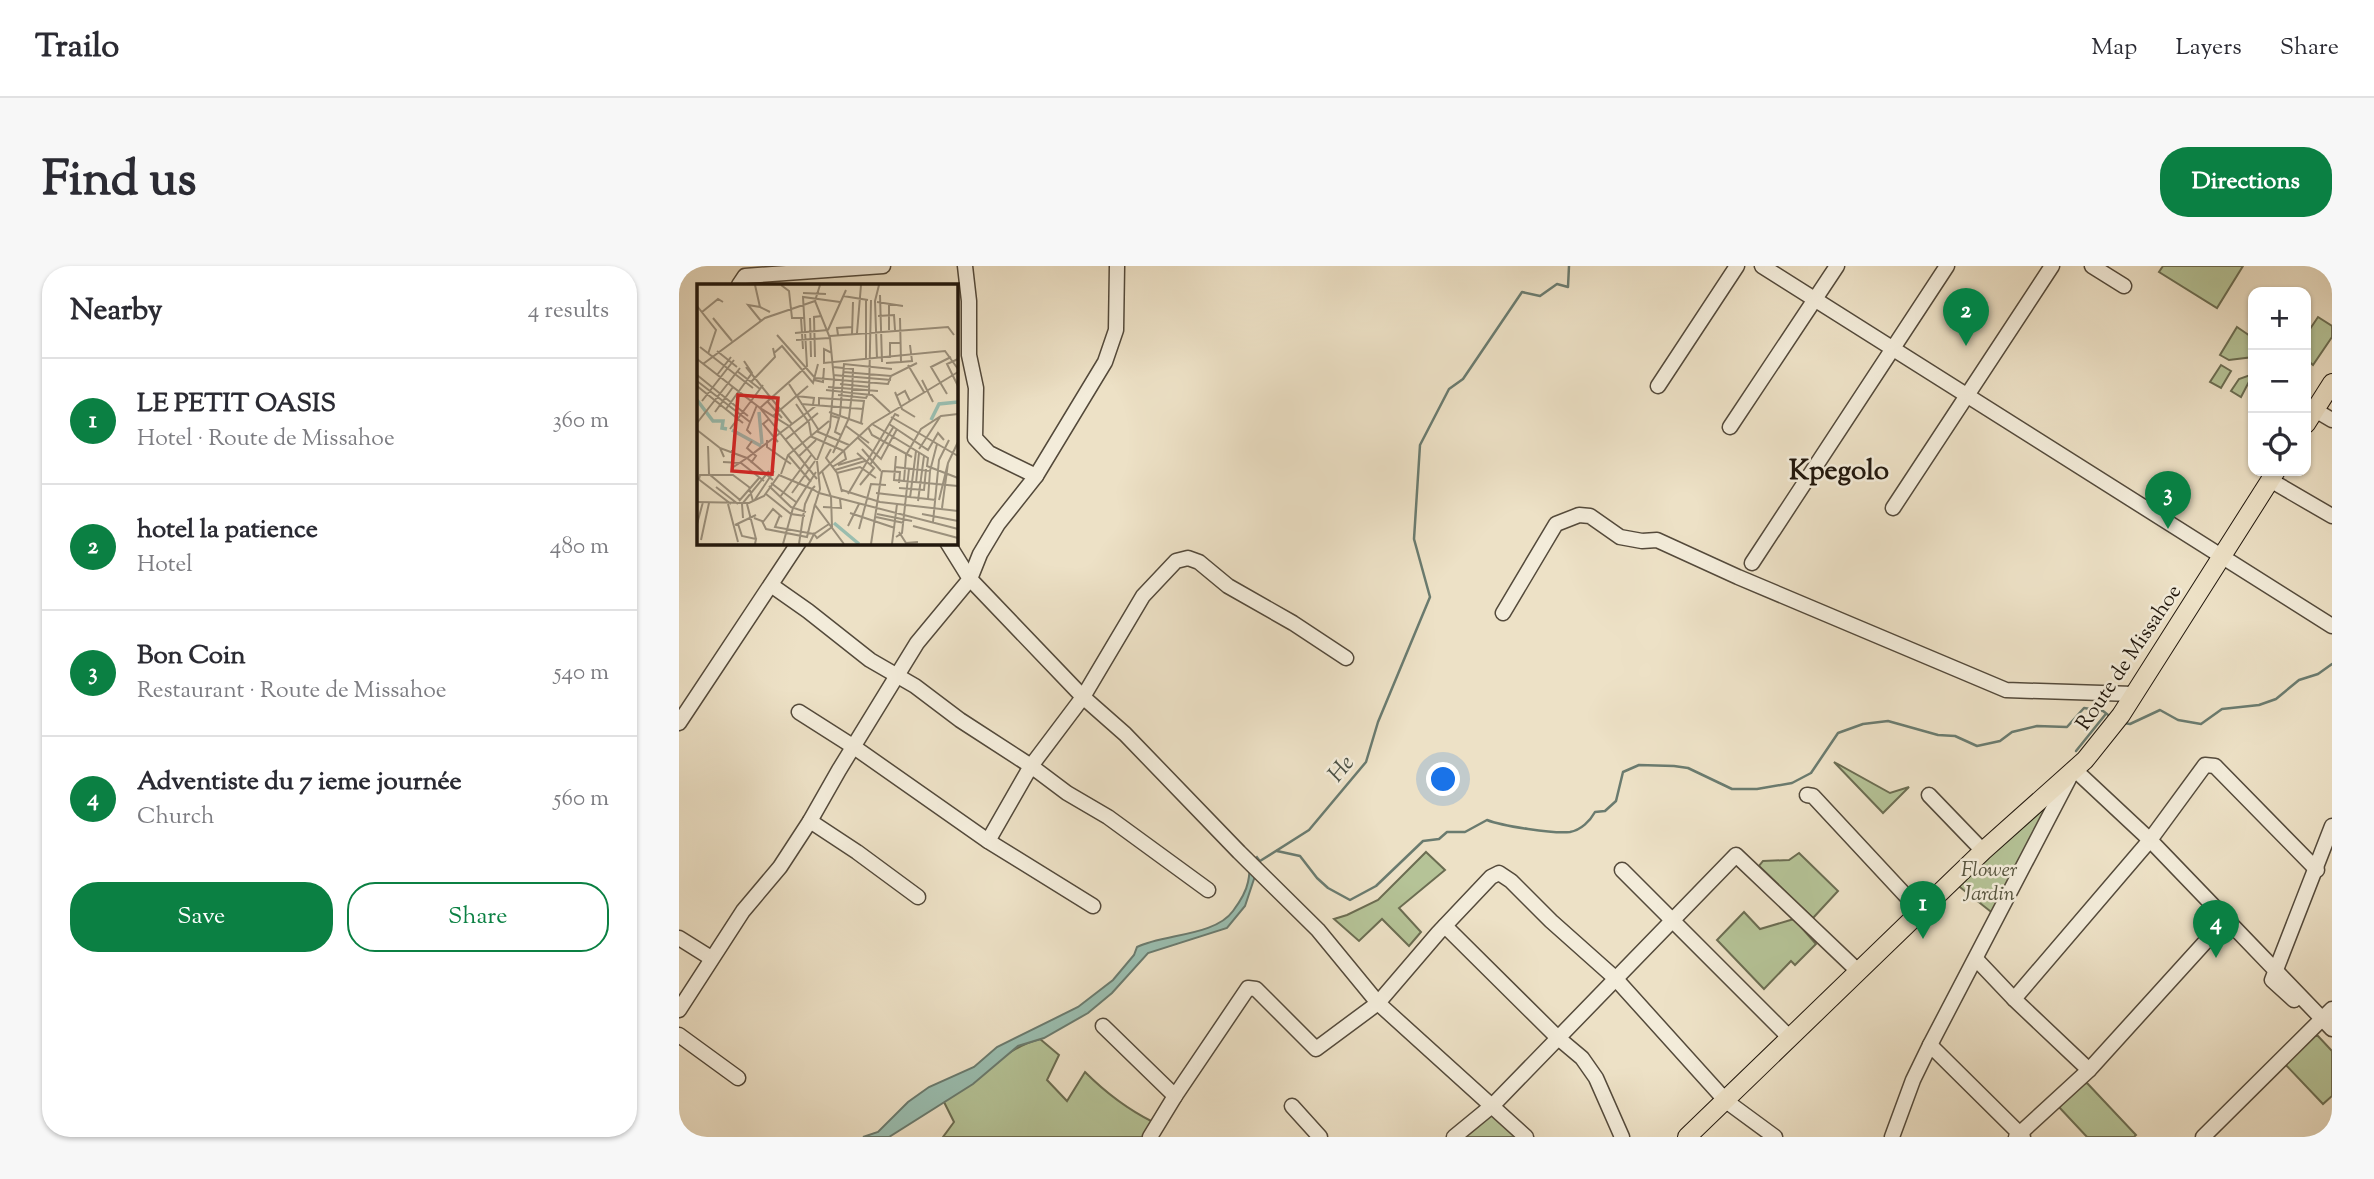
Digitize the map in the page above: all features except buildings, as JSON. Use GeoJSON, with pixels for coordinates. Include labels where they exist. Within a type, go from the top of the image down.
{"type":"FeatureCollection","features":[{"type":"Feature","properties":{"kind":"main road"},"geometry":{"type":"LineString","coordinates":[[2311,415],[2332,383]]}},
{"type":"Feature","properties":{"kind":"main road","name":"Route de Missahoe"},"geometry":{"type":"LineString","coordinates":[[1687,1137],[1983,851],[2074,769],[2117,720],[2272,476]]}},
{"type":"Feature","properties":{"kind":"street"},"geometry":{"type":"LineString","coordinates":[[740,284],[745,276],[883,266]]}},
{"type":"Feature","properties":{"kind":"street"},"geometry":{"type":"LineString","coordinates":[[965,266],[969,301],[962,356],[976,388],[975,438],[989,453],[1036,476]]}},
{"type":"Feature","properties":{"kind":"street"},"geometry":{"type":"LineString","coordinates":[[679,1010],[743,911],[780,867],[810,821],[917,643],[970,579],[979,554],[998,524],[1036,476],[1105,362],[1116,330],[1118,266]]}},
{"type":"Feature","properties":{"kind":"street"},"geometry":{"type":"LineString","coordinates":[[1658,386],[1737,266]]}},
{"type":"Feature","properties":{"kind":"street"},"geometry":{"type":"LineString","coordinates":[[1762,266],[2332,626]]}},
{"type":"Feature","properties":{"kind":"street"},"geometry":{"type":"LineString","coordinates":[[1730,428],[1837,266]]}},
{"type":"Feature","properties":{"kind":"street"},"geometry":{"type":"LineString","coordinates":[[1752,563],[1947,266]]}},
{"type":"Feature","properties":{"kind":"street"},"geometry":{"type":"LineString","coordinates":[[1893,508],[2052,266]]}},
{"type":"Feature","properties":{"kind":"street"},"geometry":{"type":"LineString","coordinates":[[2092,266],[2125,286]]}},
{"type":"Feature","properties":{"kind":"street"},"geometry":{"type":"LineString","coordinates":[[2311,417],[2332,420]]}},
{"type":"Feature","properties":{"kind":"street"},"geometry":{"type":"LineString","coordinates":[[2274,476],[2332,516]]}},
{"type":"Feature","properties":{"kind":"street"},"geometry":{"type":"LineString","coordinates":[[1503,612],[1556,524],[1579,515],[1590,516],[1620,537],[1642,541],[1657,540],[2006,690],[2133,694]]}},
{"type":"Feature","properties":{"kind":"street"},"geometry":{"type":"LineString","coordinates":[[679,723],[798,544]]}},
{"type":"Feature","properties":{"kind":"street"},"geometry":{"type":"LineString","coordinates":[[948,544],[970,579],[1083,697],[1125,734],[1318,930],[1378,1003],[1526,1137]]}},
{"type":"Feature","properties":{"kind":"street"},"geometry":{"type":"LineString","coordinates":[[988,841],[1031,766],[1083,697],[1143,596],[1176,561],[1188,558],[1199,562],[1228,586],[1293,623],[1346,658]]}},
{"type":"Feature","properties":{"kind":"street"},"geometry":{"type":"LineString","coordinates":[[771,585],[870,660],[915,686],[1067,793],[1108,817],[1208,890]]}},
{"type":"Feature","properties":{"kind":"street"},"geometry":{"type":"LineString","coordinates":[[799,712],[988,841],[1093,906]]}},
{"type":"Feature","properties":{"kind":"street"},"geometry":{"type":"LineString","coordinates":[[2014,999],[2150,840],[2205,765],[2212,765],[2316,870]]}},
{"type":"Feature","properties":{"kind":"street"},"geometry":{"type":"LineString","coordinates":[[1892,1137],[1913,1080],[1930,1045],[2074,769],[2150,840],[2327,1023]]}},
{"type":"Feature","properties":{"kind":"street"},"geometry":{"type":"LineString","coordinates":[[1807,795],[1813,796],[1920,911]]}},
{"type":"Feature","properties":{"kind":"street"},"geometry":{"type":"LineString","coordinates":[[1929,795],[1983,851]]}},
{"type":"Feature","properties":{"kind":"street"},"geometry":{"type":"LineString","coordinates":[[810,821],[918,897]]}},
{"type":"Feature","properties":{"kind":"street"},"geometry":{"type":"LineString","coordinates":[[2275,967],[2332,827]]}},
{"type":"Feature","properties":{"kind":"street"},"geometry":{"type":"LineString","coordinates":[[2327,1023],[2272,980],[2332,827]]}},
{"type":"Feature","properties":{"kind":"street"},"geometry":{"type":"LineString","coordinates":[[1454,1137],[1493,1105],[1736,855],[1859,971]]}},
{"type":"Feature","properties":{"kind":"street"},"geometry":{"type":"LineString","coordinates":[[1622,870],[1790,1038]]}},
{"type":"Feature","properties":{"kind":"street"},"geometry":{"type":"LineString","coordinates":[[1150,1137],[1248,988],[1256,989],[1316,1049],[1378,1003],[1445,926],[1491,877],[1499,873],[1511,881],[1615,978],[1726,1101],[1775,1137]]}},
{"type":"Feature","properties":{"kind":"street"},"geometry":{"type":"LineString","coordinates":[[1930,1045],[2020,1136],[2089,1070],[2227,918]]}},
{"type":"Feature","properties":{"kind":"street"},"geometry":{"type":"LineString","coordinates":[[1445,926],[1557,1037],[1582,1058],[1596,1078],[1622,1137]]}},
{"type":"Feature","properties":{"kind":"street"},"geometry":{"type":"LineString","coordinates":[[679,938],[711,958]]}},
{"type":"Feature","properties":{"kind":"street"},"geometry":{"type":"LineString","coordinates":[[1976,959],[2089,1070]]}},
{"type":"Feature","properties":{"kind":"street"},"geometry":{"type":"LineString","coordinates":[[2204,1137],[2327,1023],[2332,1009]]}},
{"type":"Feature","properties":{"kind":"street"},"geometry":{"type":"LineString","coordinates":[[1103,1026],[1175,1096]]}},
{"type":"Feature","properties":{"kind":"street"},"geometry":{"type":"LineString","coordinates":[[679,1035],[738,1078]]}},
{"type":"Feature","properties":{"kind":"street"},"geometry":{"type":"LineString","coordinates":[[1292,1106],[1320,1137]]}},
{"type":"Feature","properties":{"kind":"green space"},"geometry":{"type":"Polygon","coordinates":[[[2163,266],[2243,266],[2217,308],[2159,272],[2163,266]]]}},
{"type":"Feature","properties":{"kind":"green space"},"geometry":{"type":"Polygon","coordinates":[[[2318,317],[2332,326],[2332,337],[2313,365],[2311,363],[2311,328],[2318,317]]]}},
{"type":"Feature","properties":{"kind":"green space"},"geometry":{"type":"Polygon","coordinates":[[[2237,327],[2248,335],[2248,358],[2229,360],[2220,355],[2237,327]]]}},
{"type":"Feature","properties":{"kind":"green space"},"geometry":{"type":"Polygon","coordinates":[[[2221,365],[2231,371],[2221,388],[2210,382],[2221,365]]]}},
{"type":"Feature","properties":{"kind":"green space"},"geometry":{"type":"Polygon","coordinates":[[[2248,376],[2248,384],[2241,397],[2231,391],[2239,379],[2248,376]]]}},
{"type":"Feature","properties":{"kind":"green space"},"geometry":{"type":"Polygon","coordinates":[[[1834,762],[1890,793],[1909,787],[1883,813],[1834,762]]]}},
{"type":"Feature","properties":{"kind":"green space","name":"Flower Jardin"},"geometry":{"type":"Polygon","coordinates":[[[2044,797],[2047,819],[1995,915],[1956,884],[2044,797]]]}},
{"type":"Feature","properties":{"kind":"green space"},"geometry":{"type":"Polygon","coordinates":[[[1426,852],[1445,870],[1399,908],[1421,932],[1409,946],[1382,919],[1359,941],[1334,919],[1378,900],[1426,852]]]}},
{"type":"Feature","properties":{"kind":"green space"},"geometry":{"type":"Polygon","coordinates":[[[1799,853],[1838,891],[1813,918],[1759,866],[1763,861],[1789,860],[1799,853]]]}},
{"type":"Feature","properties":{"kind":"green space"},"geometry":{"type":"Polygon","coordinates":[[[1744,912],[1760,929],[1794,919],[1816,944],[1795,965],[1791,961],[1764,989],[1717,940],[1744,912]]]}},
{"type":"Feature","properties":{"kind":"green space"},"geometry":{"type":"Polygon","coordinates":[[[2313,1036],[2318,1036],[2332,1051],[2332,1096],[2323,1104],[2284,1063],[2313,1036]]]}},
{"type":"Feature","properties":{"kind":"green space"},"geometry":{"type":"Polygon","coordinates":[[[1040,1039],[1059,1055],[1047,1080],[1067,1101],[1085,1072],[1117,1100],[1153,1122],[1144,1137],[943,1137],[954,1122],[944,1102],[946,1099],[1003,1057],[1040,1039]]]}},
{"type":"Feature","properties":{"kind":"green space"},"geometry":{"type":"Polygon","coordinates":[[[2087,1083],[2136,1135],[2134,1137],[2087,1137],[2058,1106],[2081,1084],[2087,1083]]]}},
{"type":"Feature","properties":{"kind":"green space"},"geometry":{"type":"Polygon","coordinates":[[[1496,1101],[1533,1137],[1459,1137],[1496,1101]]]}},
{"type":"Feature","properties":{"kind":"shaded area"},"geometry":{"type":"Polygon","coordinates":[[[1257,857],[1260,861],[1245,906],[1227,928],[1148,953],[1112,993],[1088,1013],[1044,1038],[1018,1046],[973,1084],[889,1137],[863,1137],[878,1132],[908,1102],[929,1087],[974,1067],[997,1047],[1078,1007],[1113,980],[1134,955],[1137,947],[1202,930],[1225,919],[1242,897],[1251,866],[1257,857]]]}},
{"type":"Feature","properties":{"kind":"waterway","name":"He"},"geometry":{"type":"LineString","coordinates":[[1260,861],[1309,830],[1366,762],[1378,722],[1430,597],[1414,539],[1420,445],[1449,389],[1463,379],[1522,292],[1540,296],[1557,284],[1568,287],[1569,266]]}},
{"type":"Feature","properties":{"kind":"waterway"},"geometry":{"type":"LineString","coordinates":[[2124,723],[2130,724],[2160,710],[2178,720],[2201,724],[2222,709],[2259,705],[2276,699],[2299,680],[2318,674],[2332,664]]}},
{"type":"Feature","properties":{"kind":"waterway"},"geometry":{"type":"LineString","coordinates":[[1277,851],[1300,856],[1328,888],[1350,900],[1376,886],[1423,841],[1439,839],[1447,832],[1465,832],[1487,820],[1541,831],[1570,832],[1578,829],[1588,822],[1595,812],[1605,811],[1616,801],[1623,772],[1639,765],[1688,768],[1732,789],[1757,789],[1792,783],[1811,773],[1838,733],[1863,724],[1888,721],[1938,735],[1955,736],[1977,746],[2000,741],[2012,732],[2037,726],[2067,727],[2084,708],[2103,711],[2112,718]]}},
{"type":"Feature","properties":{"kind":"waterway"},"geometry":{"type":"LineString","coordinates":[[2076,751],[2105,715]]}},
{"type":"Feature","properties":{"kind":"place","name":"hotel la patience"},"geometry":{"type":"Point","coordinates":[1966,346]}},
{"type":"Feature","properties":{"kind":"place","name":"Bon Coin"},"geometry":{"type":"Point","coordinates":[2168,529]}},
{"type":"Feature","properties":{"kind":"place","name":"LE PETIT OASIS"},"geometry":{"type":"Point","coordinates":[1923,939]}},
{"type":"Feature","properties":{"kind":"place","name":"Adventiste du 7 ieme journée"},"geometry":{"type":"Point","coordinates":[2216,958]}},
{"type":"Feature","properties":{"kind":"district","name":"Kpegolo"},"geometry":{"type":"Point","coordinates":[1839,469]}}]}
